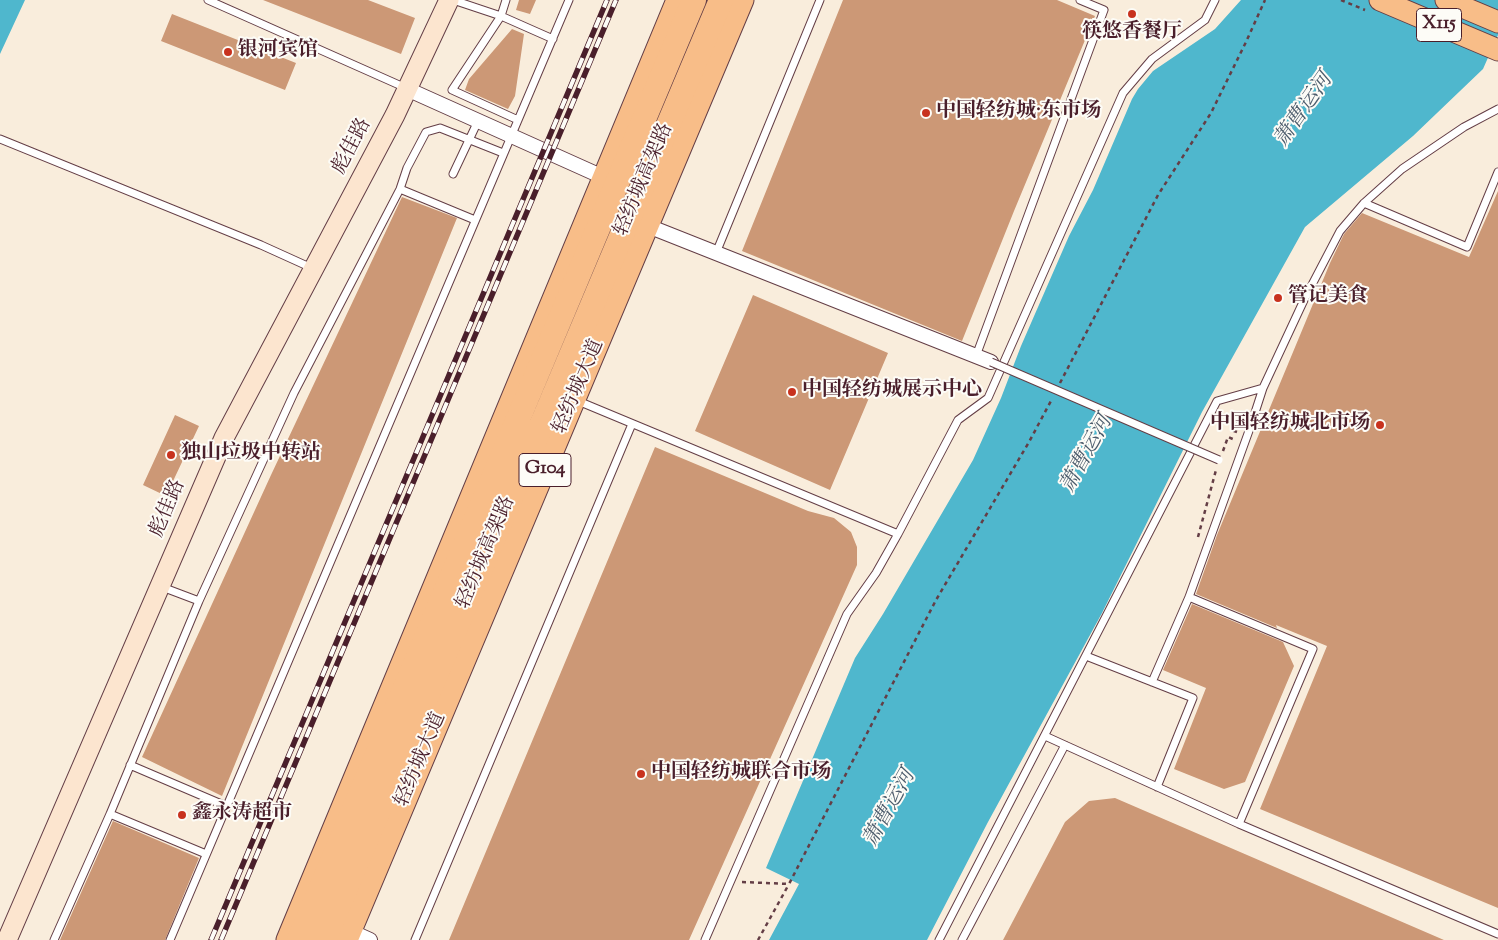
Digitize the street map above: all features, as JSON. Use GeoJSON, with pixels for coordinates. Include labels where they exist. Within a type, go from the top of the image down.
{"type":"FeatureCollection","features":[{"type":"Feature","properties":{"kind":"highway","name":"轻纺城高架路"},"geometry":{"type":"LineString","coordinates":[[299,940],[694,0]]}},
{"type":"Feature","properties":{"kind":"highway","name":"轻纺城高架路"},"geometry":{"type":"LineString","coordinates":[[324,940],[721,0]]}},
{"type":"Feature","properties":{"kind":"main road","name":"G104"},"geometry":{"type":"LineString","coordinates":[[287,940],[677,0]]}},
{"type":"Feature","properties":{"kind":"main road","name":"轻纺城大道"},"geometry":{"type":"LineString","coordinates":[[348,936],[743,0]]}},
{"type":"Feature","properties":{"kind":"main road","name":"X115"},"geometry":{"type":"LineString","coordinates":[[1380,0],[1498,50]]}},
{"type":"Feature","properties":{"kind":"main road","name":"X115"},"geometry":{"type":"LineString","coordinates":[[1446,0],[1498,22]]}},
{"type":"Feature","properties":{"kind":"street","name":"彪佳路"},"geometry":{"type":"LineString","coordinates":[[7,940],[224,438],[395,115],[449,0]]}},
{"type":"Feature","properties":{"kind":"street"},"geometry":{"type":"LineString","coordinates":[[407,89],[603,177]]}},
{"type":"Feature","properties":{"kind":"street"},"geometry":{"type":"LineString","coordinates":[[648,226],[991,362]]}},
{"type":"Feature","properties":{"kind":"street"},"geometry":{"type":"LineString","coordinates":[[348,936],[370,940]]}},
{"type":"Feature","properties":{"kind":"lane"},"geometry":{"type":"LineString","coordinates":[[208,0],[407,89]]}},
{"type":"Feature","properties":{"kind":"lane"},"geometry":{"type":"LineString","coordinates":[[453,0],[501,16],[552,39]]}},
{"type":"Feature","properties":{"kind":"lane"},"geometry":{"type":"LineString","coordinates":[[506,0],[501,16],[452,90],[518,120]]}},
{"type":"Feature","properties":{"kind":"lane"},"geometry":{"type":"LineString","coordinates":[[170,940],[569,0]]}},
{"type":"Feature","properties":{"kind":"lane"},"geometry":{"type":"LineString","coordinates":[[716,252],[820,0]]}},
{"type":"Feature","properties":{"kind":"lane"},"geometry":{"type":"LineString","coordinates":[[976,356],[1104,10],[1080,0]]}},
{"type":"Feature","properties":{"kind":"lane"},"geometry":{"type":"LineString","coordinates":[[705,940],[847,614],[876,573],[958,420],[988,398],[1123,93],[1152,59],[1205,20],[1215,0]]}},
{"type":"Feature","properties":{"kind":"lane"},"geometry":{"type":"LineString","coordinates":[[1152,682],[1189,597],[1263,388],[1304,300],[1340,231],[1364,203],[1402,169],[1464,127],[1498,109]]}},
{"type":"Feature","properties":{"kind":"lane"},"geometry":{"type":"LineString","coordinates":[[453,174],[478,121]]}},
{"type":"Feature","properties":{"kind":"lane"},"geometry":{"type":"LineString","coordinates":[[54,940],[110,814],[199,601],[294,393],[400,188],[426,132],[440,128],[504,153]]}},
{"type":"Feature","properties":{"kind":"lane"},"geometry":{"type":"LineString","coordinates":[[0,139],[260,245],[314,269]]}},
{"type":"Feature","properties":{"kind":"lane"},"geometry":{"type":"LineString","coordinates":[[1364,203],[1467,247],[1498,172]]}},
{"type":"Feature","properties":{"kind":"lane"},"geometry":{"type":"LineString","coordinates":[[400,188],[475,220]]}},
{"type":"Feature","properties":{"kind":"lane"},"geometry":{"type":"LineString","coordinates":[[991,362],[1219,460]]}},
{"type":"Feature","properties":{"kind":"lane"},"geometry":{"type":"LineString","coordinates":[[939,940],[1217,401],[1263,388]]}},
{"type":"Feature","properties":{"kind":"lane"},"geometry":{"type":"LineString","coordinates":[[574,400],[898,534]]}},
{"type":"Feature","properties":{"kind":"lane"},"geometry":{"type":"LineString","coordinates":[[415,940],[632,424]]}},
{"type":"Feature","properties":{"kind":"lane"},"geometry":{"type":"LineString","coordinates":[[160,586],[199,601]]}},
{"type":"Feature","properties":{"kind":"lane"},"geometry":{"type":"LineString","coordinates":[[1189,597],[1313,649],[1239,824]]}},
{"type":"Feature","properties":{"kind":"lane"},"geometry":{"type":"LineString","coordinates":[[1086,656],[1193,698],[1157,787]]}},
{"type":"Feature","properties":{"kind":"lane"},"geometry":{"type":"LineString","coordinates":[[1045,736],[1239,824],[1498,934]]}},
{"type":"Feature","properties":{"kind":"lane"},"geometry":{"type":"LineString","coordinates":[[962,940],[1065,745]]}},
{"type":"Feature","properties":{"kind":"lane"},"geometry":{"type":"LineString","coordinates":[[130,765],[226,806]]}},
{"type":"Feature","properties":{"kind":"lane"},"geometry":{"type":"LineString","coordinates":[[110,814],[206,854]]}},
{"type":"Feature","properties":{"kind":"path"},"geometry":{"type":"LineString","coordinates":[[1057,389],[1158,195],[1211,113],[1246,42],[1264,0]]}},
{"type":"Feature","properties":{"kind":"path"},"geometry":{"type":"LineString","coordinates":[[758,940],[936,600],[1029,442],[1052,398]]}},
{"type":"Feature","properties":{"kind":"path"},"geometry":{"type":"LineString","coordinates":[[1196,545],[1219,460],[1228,437],[1238,441]]}},
{"type":"Feature","properties":{"kind":"path"},"geometry":{"type":"LineString","coordinates":[[730,882],[789,884]]}},
{"type":"Feature","properties":{"kind":"water"},"geometry":{"type":"Polygon","coordinates":[[[0,0],[25,0],[0,54],[0,0]]]}},
{"type":"Feature","properties":{"kind":"water","name":"萧曹运河"},"geometry":{"type":"Polygon","coordinates":[[[1241,0],[1498,0],[1498,35],[1483,69],[1413,136],[1305,227],[1202,412],[1102,613],[988,822],[927,940],[769,940],[799,884],[766,868],[855,658],[883,614],[973,460],[1069,236],[1093,190],[1132,99],[1153,71],[1215,29],[1241,0]]]}},
{"type":"Feature","properties":{"kind":"building"},"geometry":{"type":"Polygon","coordinates":[[[263,0],[368,0],[415,18],[401,54],[263,0]]]}},
{"type":"Feature","properties":{"kind":"building"},"geometry":{"type":"Polygon","coordinates":[[[519,0],[536,0],[530,14],[516,10],[519,0]]]}},
{"type":"Feature","properties":{"kind":"building","name":"中国轻纺城·东市场"},"geometry":{"type":"Polygon","coordinates":[[[843,0],[1057,0],[1095,16],[962,341],[742,251],[843,0]]]}},
{"type":"Feature","properties":{"kind":"building","name":"银河宾馆"},"geometry":{"type":"Polygon","coordinates":[[[172,14],[296,63],[285,90],[161,41],[172,14]]]}},
{"type":"Feature","properties":{"kind":"building"},"geometry":{"type":"Polygon","coordinates":[[[512,29],[524,34],[515,96],[508,109],[465,90],[469,79],[512,29]]]}},
{"type":"Feature","properties":{"kind":"building","name":"中国轻纺城北市场"},"geometry":{"type":"Polygon","coordinates":[[[1498,191],[1498,908],[1260,809],[1327,646],[1276,625],[1277,628],[1196,594],[1217,535],[1330,263],[1344,234],[1362,213],[1469,257],[1498,191]]]}},
{"type":"Feature","properties":{"kind":"building"},"geometry":{"type":"Polygon","coordinates":[[[402,197],[457,218],[222,796],[142,757],[271,475],[402,197]]]}},
{"type":"Feature","properties":{"kind":"building","name":"中国轻纺城展示中心"},"geometry":{"type":"Polygon","coordinates":[[[753,295],[888,353],[830,490],[695,431],[753,295]]]}},
{"type":"Feature","properties":{"kind":"building","name":"独山垃圾中转站"},"geometry":{"type":"Polygon","coordinates":[[[175,415],[199,426],[166,496],[143,485],[175,415]]]}},
{"type":"Feature","properties":{"kind":"building","name":"中国轻纺城联合市场"},"geometry":{"type":"Polygon","coordinates":[[[655,447],[808,511],[834,518],[851,532],[857,547],[857,565],[689,940],[449,940],[655,447]]]}},
{"type":"Feature","properties":{"kind":"building"},"geometry":{"type":"Polygon","coordinates":[[[1192,604],[1283,642],[1294,666],[1245,782],[1224,789],[1174,769],[1206,688],[1163,670],[1192,604]]]}},
{"type":"Feature","properties":{"kind":"building"},"geometry":{"type":"Polygon","coordinates":[[[1115,798],[1444,940],[1003,940],[1065,822],[1089,801],[1115,798]]]}},
{"type":"Feature","properties":{"kind":"building"},"geometry":{"type":"Polygon","coordinates":[[[113,821],[199,858],[165,940],[60,940],[113,821]]]}},
{"type":"Feature","properties":{"kind":"railway"},"geometry":{"type":"LineString","coordinates":[[211,940],[607,0]]}},
{"type":"Feature","properties":{"kind":"railway"},"geometry":{"type":"LineString","coordinates":[[221,940],[616,0]]}},
{"type":"Feature","properties":{"kind":"place","name":"筷悠香餐厅"},"geometry":{"type":"Point","coordinates":[1132,14]}},
{"type":"Feature","properties":{"kind":"place","name":"银河宾馆"},"geometry":{"type":"Point","coordinates":[228,52]}},
{"type":"Feature","properties":{"kind":"place","name":"中国轻纺城·东市场"},"geometry":{"type":"Point","coordinates":[926,113]}},
{"type":"Feature","properties":{"kind":"place","name":"管记美食"},"geometry":{"type":"Point","coordinates":[1278,298]}},
{"type":"Feature","properties":{"kind":"place","name":"中国轻纺城展示中心"},"geometry":{"type":"Point","coordinates":[792,392]}},
{"type":"Feature","properties":{"kind":"place","name":"中国轻纺城北市场"},"geometry":{"type":"Point","coordinates":[1380,425]}},
{"type":"Feature","properties":{"kind":"place","name":"独山垃圾中转站"},"geometry":{"type":"Point","coordinates":[171,455]}},
{"type":"Feature","properties":{"kind":"place","name":"中国轻纺城联合市场"},"geometry":{"type":"Point","coordinates":[641,774]}},
{"type":"Feature","properties":{"kind":"place","name":"鑫永涛超市"},"geometry":{"type":"Point","coordinates":[182,815]}}]}
